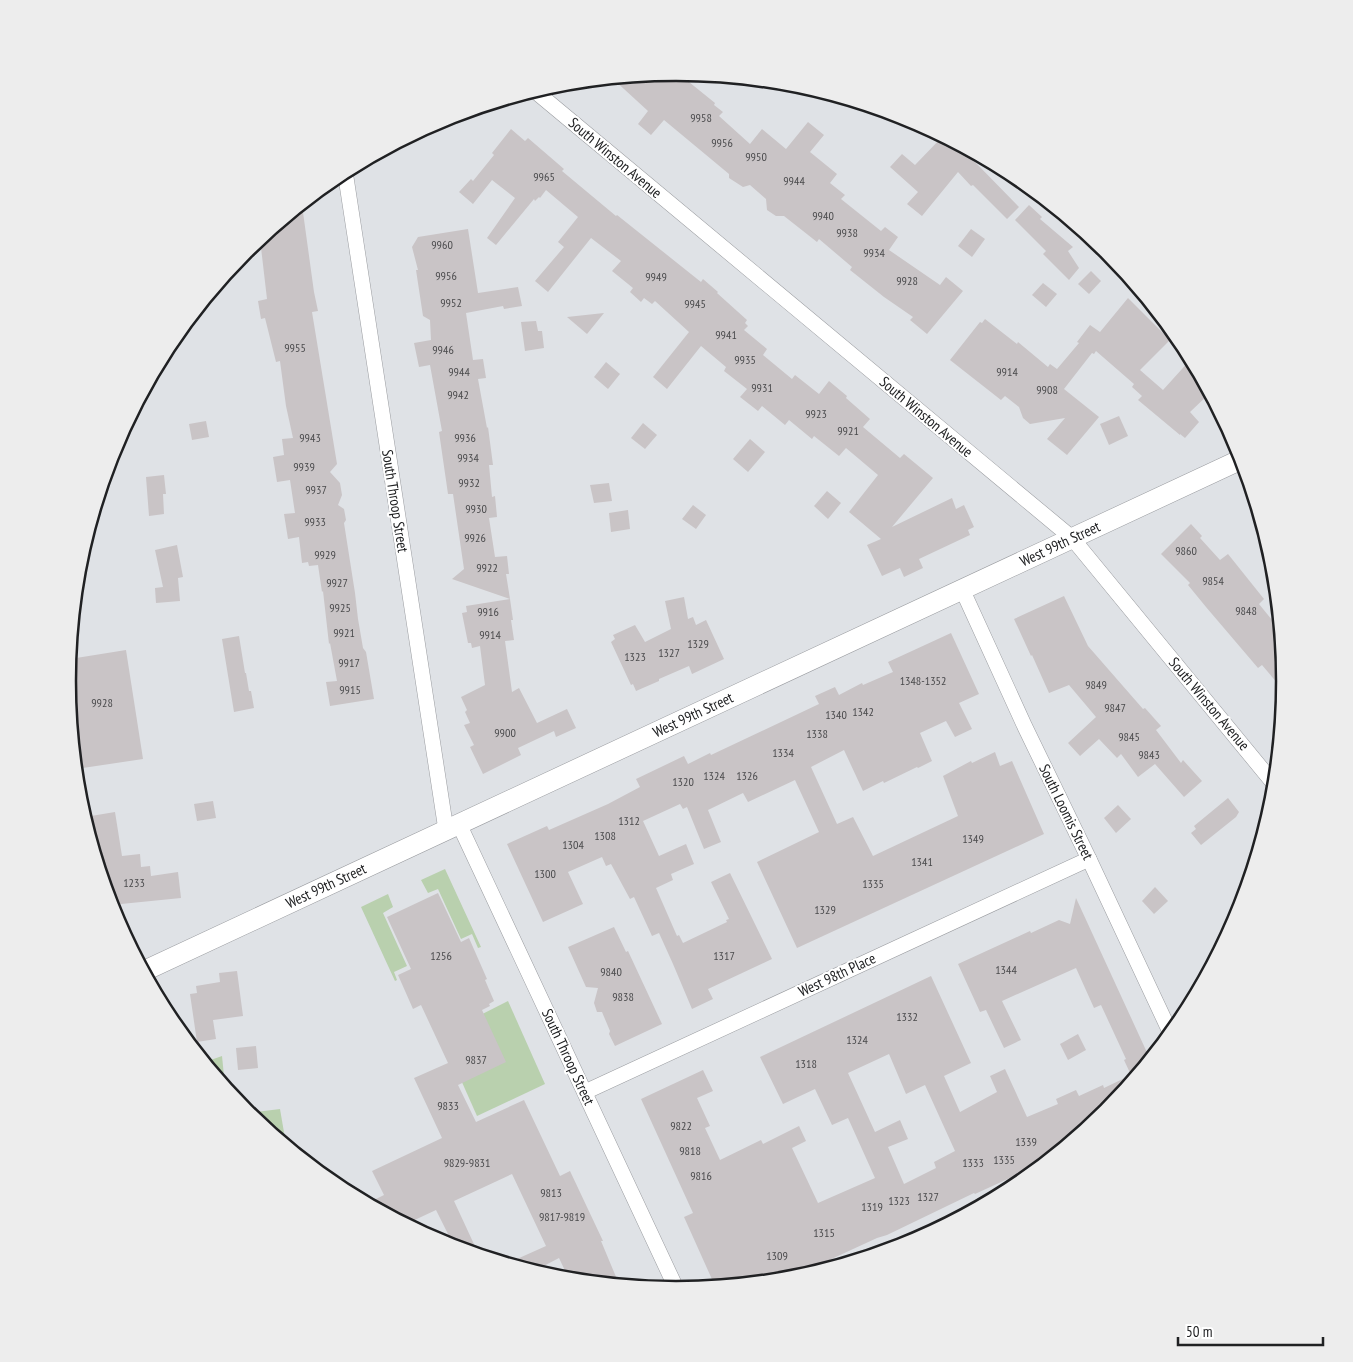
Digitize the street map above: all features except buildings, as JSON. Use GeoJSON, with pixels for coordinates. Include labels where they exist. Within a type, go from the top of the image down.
{"type":"FeatureCollection","features":[{"type":"Feature","properties":{"kind":"street","name":"South Winston Avenue"},"geometry":{"type":"LineString","coordinates":[[541,96],[1072,538],[1269,777]]}},
{"type":"Feature","properties":{"kind":"street","name":"South Throop Street"},"geometry":{"type":"LineString","coordinates":[[346,180],[452,827],[585,1092],[672,1281]]}},
{"type":"Feature","properties":{"kind":"street","name":"West 99th Street"},"geometry":{"type":"LineString","coordinates":[[150,968],[1235,461]]}},
{"type":"Feature","properties":{"kind":"street","name":"South Loomis Street"},"geometry":{"type":"LineString","coordinates":[[962,589],[1025,727],[1090,859],[1167,1026]]}},
{"type":"Feature","properties":{"kind":"street","name":"West 98th Place"},"geometry":{"type":"LineString","coordinates":[[585,1092],[1090,859]]}},
{"type":"Feature","properties":{"kind":"green space"},"geometry":{"type":"Polygon","coordinates":[[[445,869],[481,947],[478,948],[472,934],[461,939],[438,889],[428,893],[421,880],[445,869]]]}},
{"type":"Feature","properties":{"kind":"green space"},"geometry":{"type":"Polygon","coordinates":[[[388,894],[393,907],[383,913],[407,966],[394,972],[397,980],[395,981],[361,907],[388,894]]]}},
{"type":"Feature","properties":{"kind":"green space"},"geometry":{"type":"Polygon","coordinates":[[[508,1001],[545,1084],[477,1116],[441,1035],[508,1001]]]}},
{"type":"Feature","properties":{"kind":"green space"},"geometry":{"type":"Polygon","coordinates":[[[222,1056],[224,1076],[211,1060],[222,1056]]]}},
{"type":"Feature","properties":{"kind":"green space"},"geometry":{"type":"Polygon","coordinates":[[[280,1109],[284,1135],[281,1132],[259,1112],[280,1109]]]}}]}
